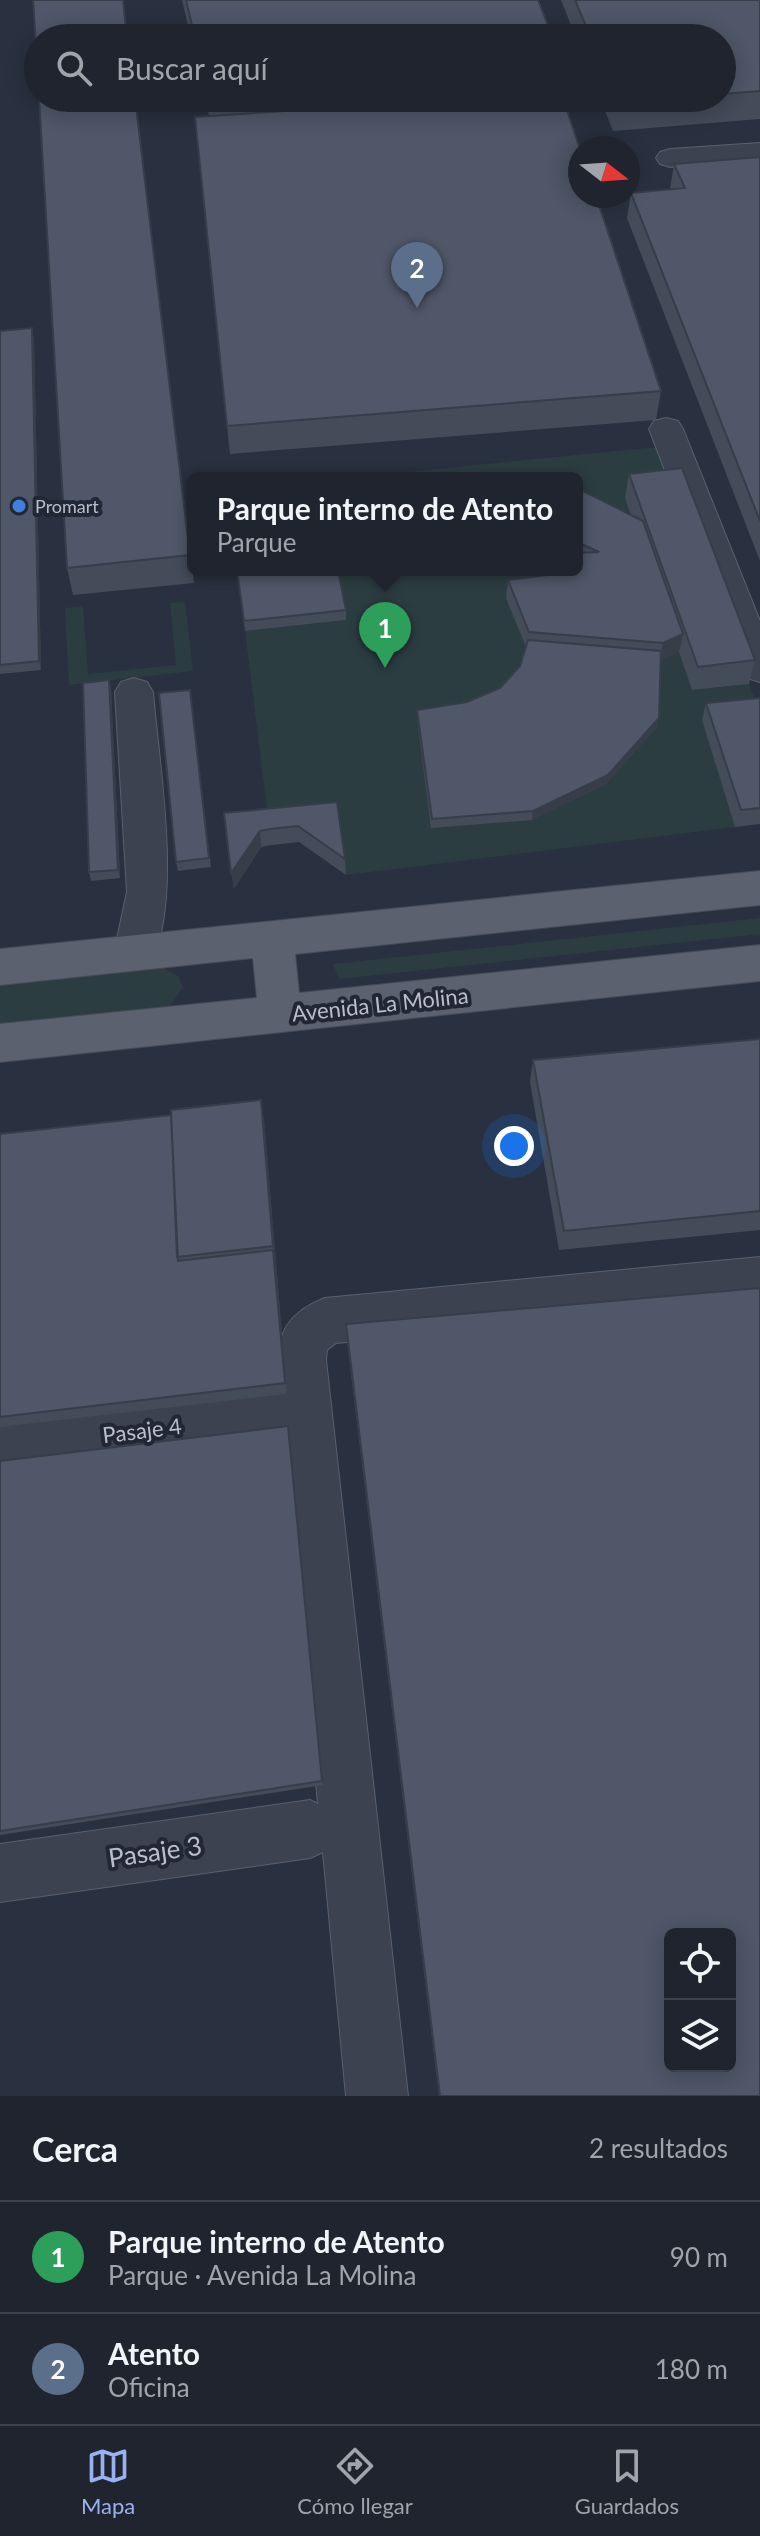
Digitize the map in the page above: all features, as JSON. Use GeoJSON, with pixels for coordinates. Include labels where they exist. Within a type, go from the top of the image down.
{"type":"FeatureCollection","features":[{"type":"Feature","properties":{"kind":"main road"},"geometry":{"type":"LineString","coordinates":[[2,965],[272,940],[760,888]]}},
{"type":"Feature","properties":{"kind":"main road"},"geometry":{"type":"LineString","coordinates":[[272,940],[280,1015]]}},
{"type":"Feature","properties":{"kind":"main road","name":"Avenida La Molina"},"geometry":{"type":"LineString","coordinates":[[0,1043],[760,963]]}},
{"type":"Feature","properties":{"kind":"street"},"geometry":{"type":"LineString","coordinates":[[670,158],[760,152]]}},
{"type":"Feature","properties":{"kind":"street"},"geometry":{"type":"LineString","coordinates":[[666,429],[760,668]]}},
{"type":"Feature","properties":{"kind":"street"},"geometry":{"type":"LineString","coordinates":[[134,692],[148,892],[135,953]]}},
{"type":"Feature","properties":{"kind":"street"},"geometry":{"type":"LineString","coordinates":[[377,2096],[301,1360],[305,1338],[325,1321],[760,1279]]}},
{"type":"Feature","properties":{"kind":"street","name":"Pasaje 4"},"geometry":{"type":"LineString","coordinates":[[0,1448],[284,1413]]}},
{"type":"Feature","properties":{"kind":"street","name":"Pasaje 3"},"geometry":{"type":"LineString","coordinates":[[0,1873],[310,1829]]}},
{"type":"Feature","properties":{"kind":"shaded area"},"geometry":{"type":"Polygon","coordinates":[[[657,447],[677,493],[639,539],[583,512],[583,472],[406,472],[657,447]]]}},
{"type":"Feature","properties":{"kind":"shaded area"},"geometry":{"type":"Polygon","coordinates":[[[339,576],[542,576],[546,593],[527,649],[532,820],[606,784],[656,727],[659,661],[679,652],[692,690],[749,684],[760,714],[735,827],[346,875],[337,818],[269,825],[245,631],[346,620],[339,576]]]}},
{"type":"Feature","properties":{"kind":"shaded area"},"geometry":{"type":"Polygon","coordinates":[[[185,602],[193,671],[69,685],[65,608],[83,606],[88,674],[176,665],[170,603],[185,602]]]}},
{"type":"Feature","properties":{"kind":"shaded area"},"geometry":{"type":"Polygon","coordinates":[[[760,918],[760,934],[339,979],[333,964],[760,918]]]}},
{"type":"Feature","properties":{"kind":"shaded area"},"geometry":{"type":"Polygon","coordinates":[[[162,967],[178,976],[183,987],[168,1009],[0,1026],[0,984],[162,967]]]}},
{"type":"Feature","properties":{"kind":"building"},"geometry":{"type":"Polygon","coordinates":[[[33,0],[123,0],[126,24],[35,24],[33,0]]]}},
{"type":"Feature","properties":{"kind":"building"},"geometry":{"type":"Polygon","coordinates":[[[186,0],[538,0],[547,24],[192,24],[186,0]]]}},
{"type":"Feature","properties":{"kind":"building"},"geometry":{"type":"Polygon","coordinates":[[[575,0],[760,0],[760,91],[736,93],[736,24],[585,24],[575,0]]]}},
{"type":"Feature","properties":{"kind":"building"},"geometry":{"type":"Polygon","coordinates":[[[40,112],[137,112],[187,530],[187,555],[67,568],[40,112]]]}},
{"type":"Feature","properties":{"kind":"building"},"geometry":{"type":"Polygon","coordinates":[[[270,112],[568,112],[576,136],[568,136],[568,208],[600,208],[661,391],[227,426],[195,117],[270,112]]]}},
{"type":"Feature","properties":{"kind":"building"},"geometry":{"type":"Polygon","coordinates":[[[760,157],[760,521],[637,208],[640,208],[640,192],[685,188],[674,164],[760,157]]]}},
{"type":"Feature","properties":{"kind":"building","name":"Promart"},"geometry":{"type":"Polygon","coordinates":[[[32,328],[39,661],[0,665],[0,331],[32,328]]]}},
{"type":"Feature","properties":{"kind":"building"},"geometry":{"type":"Polygon","coordinates":[[[682,468],[755,660],[698,667],[629,474],[682,468]]]}},
{"type":"Feature","properties":{"kind":"building"},"geometry":{"type":"Polygon","coordinates":[[[583,491],[643,521],[683,634],[663,643],[529,632],[508,580],[583,576],[583,553],[599,552],[583,545],[583,491]]]}},
{"type":"Feature","properties":{"kind":"building"},"geometry":{"type":"Polygon","coordinates":[[[238,576],[339,576],[346,610],[244,621],[238,576]]]}},
{"type":"Feature","properties":{"kind":"building"},"geometry":{"type":"Polygon","coordinates":[[[528,640],[661,651],[659,718],[608,775],[533,811],[432,819],[417,710],[467,702],[500,688],[520,666],[528,640]]]}},
{"type":"Feature","properties":{"kind":"building"},"geometry":{"type":"Polygon","coordinates":[[[109,680],[118,870],[89,872],[83,683],[109,680]]]}},
{"type":"Feature","properties":{"kind":"building"},"geometry":{"type":"Polygon","coordinates":[[[190,690],[209,858],[176,862],[159,693],[190,690]]]}},
{"type":"Feature","properties":{"kind":"building"},"geometry":{"type":"Polygon","coordinates":[[[760,698],[760,808],[741,810],[706,703],[760,698]]]}},
{"type":"Feature","properties":{"kind":"building"},"geometry":{"type":"Polygon","coordinates":[[[337,802],[345,859],[298,826],[270,829],[260,831],[231,873],[224,813],[337,802]]]}},
{"type":"Feature","properties":{"kind":"building"},"geometry":{"type":"Polygon","coordinates":[[[760,1039],[760,1211],[564,1231],[533,1060],[760,1039]]]}},
{"type":"Feature","properties":{"kind":"building"},"geometry":{"type":"Polygon","coordinates":[[[261,1100],[273,1246],[177,1257],[171,1110],[261,1100]]]}},
{"type":"Feature","properties":{"kind":"building"},"geometry":{"type":"Polygon","coordinates":[[[171,1115],[178,1261],[273,1250],[285,1383],[0,1417],[0,1134],[171,1115]]]}},
{"type":"Feature","properties":{"kind":"building"},"geometry":{"type":"Polygon","coordinates":[[[760,1288],[760,2096],[440,2096],[346,1324],[760,1288]]]}},
{"type":"Feature","properties":{"kind":"building"},"geometry":{"type":"Polygon","coordinates":[[[288,1426],[322,1781],[0,1831],[0,1461],[288,1426]]]}},
{"type":"Feature","properties":{"kind":"place","name":"Atento"},"geometry":{"type":"Point","coordinates":[417,308]}},
{"type":"Feature","properties":{"kind":"place","name":"Promart"},"geometry":{"type":"Point","coordinates":[19,506]}},
{"type":"Feature","properties":{"kind":"place","name":"Parque interno de Atento"},"geometry":{"type":"Point","coordinates":[385,668]}}]}
